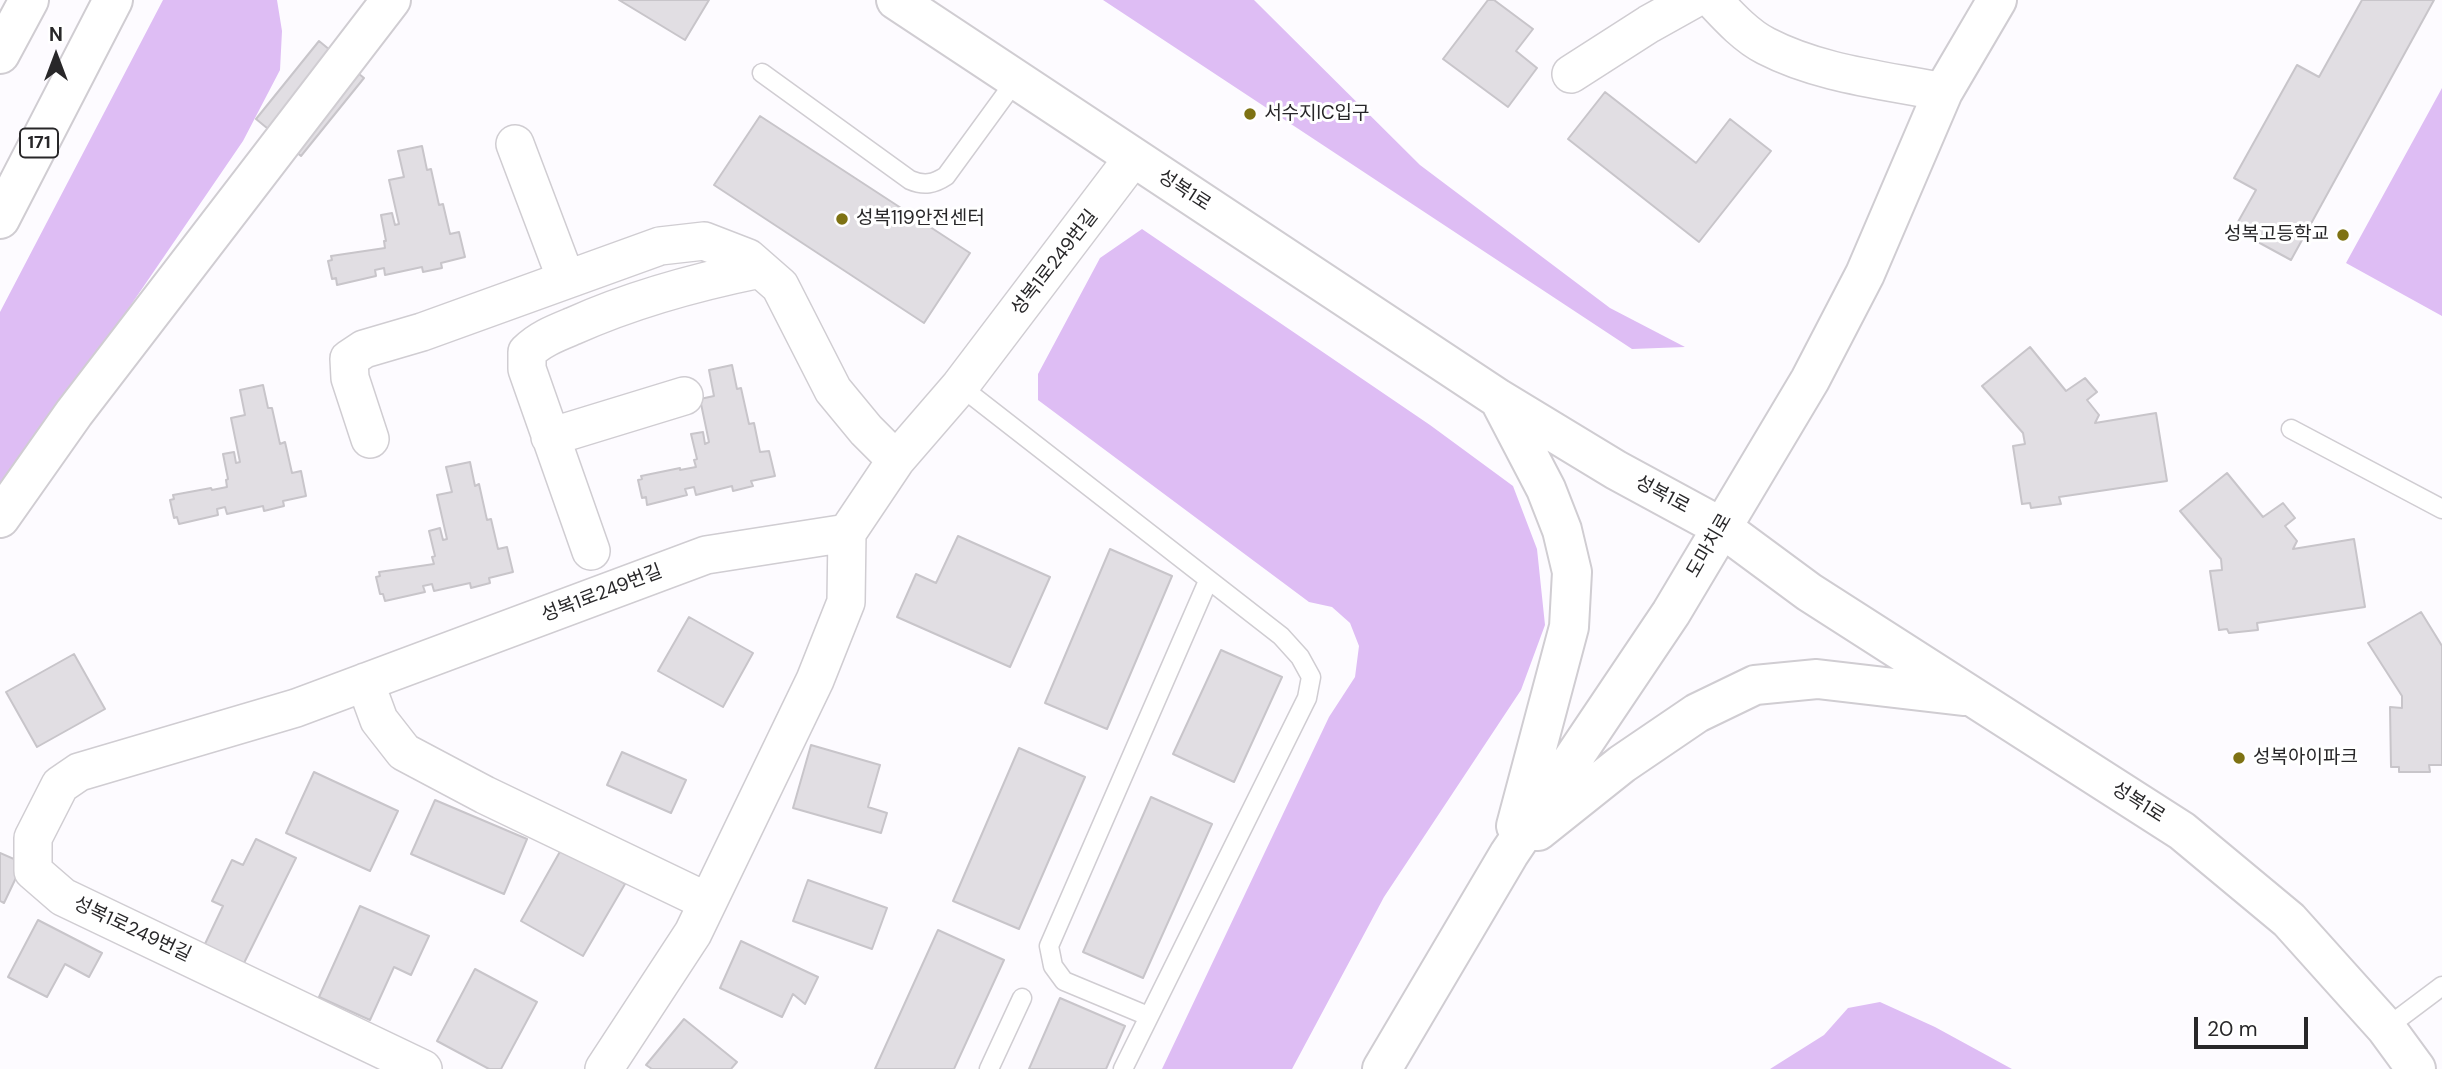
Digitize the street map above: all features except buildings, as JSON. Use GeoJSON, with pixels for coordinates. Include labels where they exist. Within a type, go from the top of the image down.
{"type":"FeatureCollection","features":[{"type":"Feature","properties":{"kind":"main road"},"geometry":{"type":"LineString","coordinates":[[4,46],[29,0]]}},
{"type":"Feature","properties":{"kind":"main road","name":"171"},"geometry":{"type":"LineString","coordinates":[[0,219],[113,0]]}},
{"type":"Feature","properties":{"kind":"main road"},"geometry":{"type":"LineString","coordinates":[[0,518],[74,414],[391,0]]}},
{"type":"Feature","properties":{"kind":"main road","name":"성복1로"},"geometry":{"type":"LineString","coordinates":[[896,0],[1499,399],[1616,470],[1721,527],[1809,592],[2182,831],[2289,920],[2386,1028],[2416,1069]]}},
{"type":"Feature","properties":{"kind":"main road","name":"도마치로"},"geometry":{"type":"LineString","coordinates":[[1382,1069],[1509,854],[1671,613],[1810,380],[1866,274],[1943,92],[1997,0]]}},
{"type":"Feature","properties":{"kind":"main road"},"geometry":{"type":"LineString","coordinates":[[1499,399],[1546,489],[1562,530],[1572,572],[1569,627],[1509,854]]}},
{"type":"Feature","properties":{"kind":"main road"},"geometry":{"type":"LineString","coordinates":[[1509,854],[1622,764],[1697,713],[1755,685],[1817,679],[1969,696]]}},
{"type":"Feature","properties":{"kind":"street"},"geometry":{"type":"LineString","coordinates":[[1571,74],[1692,0]]}},
{"type":"Feature","properties":{"kind":"street"},"geometry":{"type":"LineString","coordinates":[[1713,0],[1763,45],[1812,66],[1943,92]]}},
{"type":"Feature","properties":{"kind":"street"},"geometry":{"type":"LineString","coordinates":[[515,145],[566,279]]}},
{"type":"Feature","properties":{"kind":"street","name":"성복1로249번길"},"geometry":{"type":"LineString","coordinates":[[424,1069],[63,897],[33,871],[33,838],[60,785],[79,772],[296,708],[706,555],[847,534],[896,460],[960,386],[1133,158]]}},
{"type":"Feature","properties":{"kind":"street"},"geometry":{"type":"LineString","coordinates":[[370,439],[350,378],[349,359],[364,349],[422,332],[660,246],[704,241],[748,258],[780,286],[833,390],[866,430],[896,460]]}},
{"type":"Feature","properties":{"kind":"street"},"geometry":{"type":"LineString","coordinates":[[591,551],[527,369],[527,352],[537,342],[608,310],[702,281],[760,269]]}},
{"type":"Feature","properties":{"kind":"street"},"geometry":{"type":"LineString","coordinates":[[550,437],[684,396]]}},
{"type":"Feature","properties":{"kind":"street"},"geometry":{"type":"LineString","coordinates":[[604,1069],[692,933],[814,680],[846,602],[847,534]]}},
{"type":"Feature","properties":{"kind":"street"},"geometry":{"type":"LineString","coordinates":[[365,682],[379,719],[404,752],[485,795],[708,902]]}},
{"type":"Feature","properties":{"kind":"lane"},"geometry":{"type":"LineString","coordinates":[[762,73],[910,180],[920,184],[929,184],[946,176],[1016,80]]}},
{"type":"Feature","properties":{"kind":"lane"},"geometry":{"type":"LineString","coordinates":[[960,386],[1281,636],[1300,657],[1311,677],[1307,698],[1123,1069]]}},
{"type":"Feature","properties":{"kind":"lane"},"geometry":{"type":"LineString","coordinates":[[2291,429],[2442,509]]}},
{"type":"Feature","properties":{"kind":"lane"},"geometry":{"type":"LineString","coordinates":[[1148,1016],[1065,981],[1053,966],[1049,946],[1209,581]]}},
{"type":"Feature","properties":{"kind":"lane"},"geometry":{"type":"LineString","coordinates":[[2386,1028],[2442,986]]}},
{"type":"Feature","properties":{"kind":"lane"},"geometry":{"type":"LineString","coordinates":[[989,1069],[1022,998]]}},
{"type":"Feature","properties":{"kind":"shaded area"},"geometry":{"type":"Polygon","coordinates":[[[163,0],[277,0],[282,31],[280,70],[243,141],[0,490],[0,312],[163,0]]]}},
{"type":"Feature","properties":{"kind":"shaded area"},"geometry":{"type":"Polygon","coordinates":[[[1103,0],[1254,0],[1420,165],[1610,308],[1685,347],[1632,349],[1103,0]]]}},
{"type":"Feature","properties":{"kind":"shaded area"},"geometry":{"type":"Polygon","coordinates":[[[2442,88],[2442,316],[2346,263],[2442,88]]]}},
{"type":"Feature","properties":{"kind":"shaded area"},"geometry":{"type":"Polygon","coordinates":[[[1142,229],[1430,425],[1513,486],[1537,549],[1545,625],[1521,690],[1384,897],[1292,1069],[1162,1069],[1329,717],[1355,677],[1359,646],[1350,623],[1332,607],[1309,602],[1038,400],[1038,374],[1100,258],[1142,229]]]}},
{"type":"Feature","properties":{"kind":"shaded area"},"geometry":{"type":"Polygon","coordinates":[[[1880,1002],[1935,1027],[2012,1069],[1770,1069],[1824,1035],[1848,1008],[1880,1002]]]}},
{"type":"Feature","properties":{"kind":"place","name":"서수지IC입구"},"geometry":{"type":"Point","coordinates":[1250,114]}},
{"type":"Feature","properties":{"kind":"place","name":"성복119안전센터"},"geometry":{"type":"Point","coordinates":[842,219]}},
{"type":"Feature","properties":{"kind":"place","name":"성복고등학교"},"geometry":{"type":"Point","coordinates":[2343,235]}},
{"type":"Feature","properties":{"kind":"place","name":"성복아이파크"},"geometry":{"type":"Point","coordinates":[2239,758]}}]}
